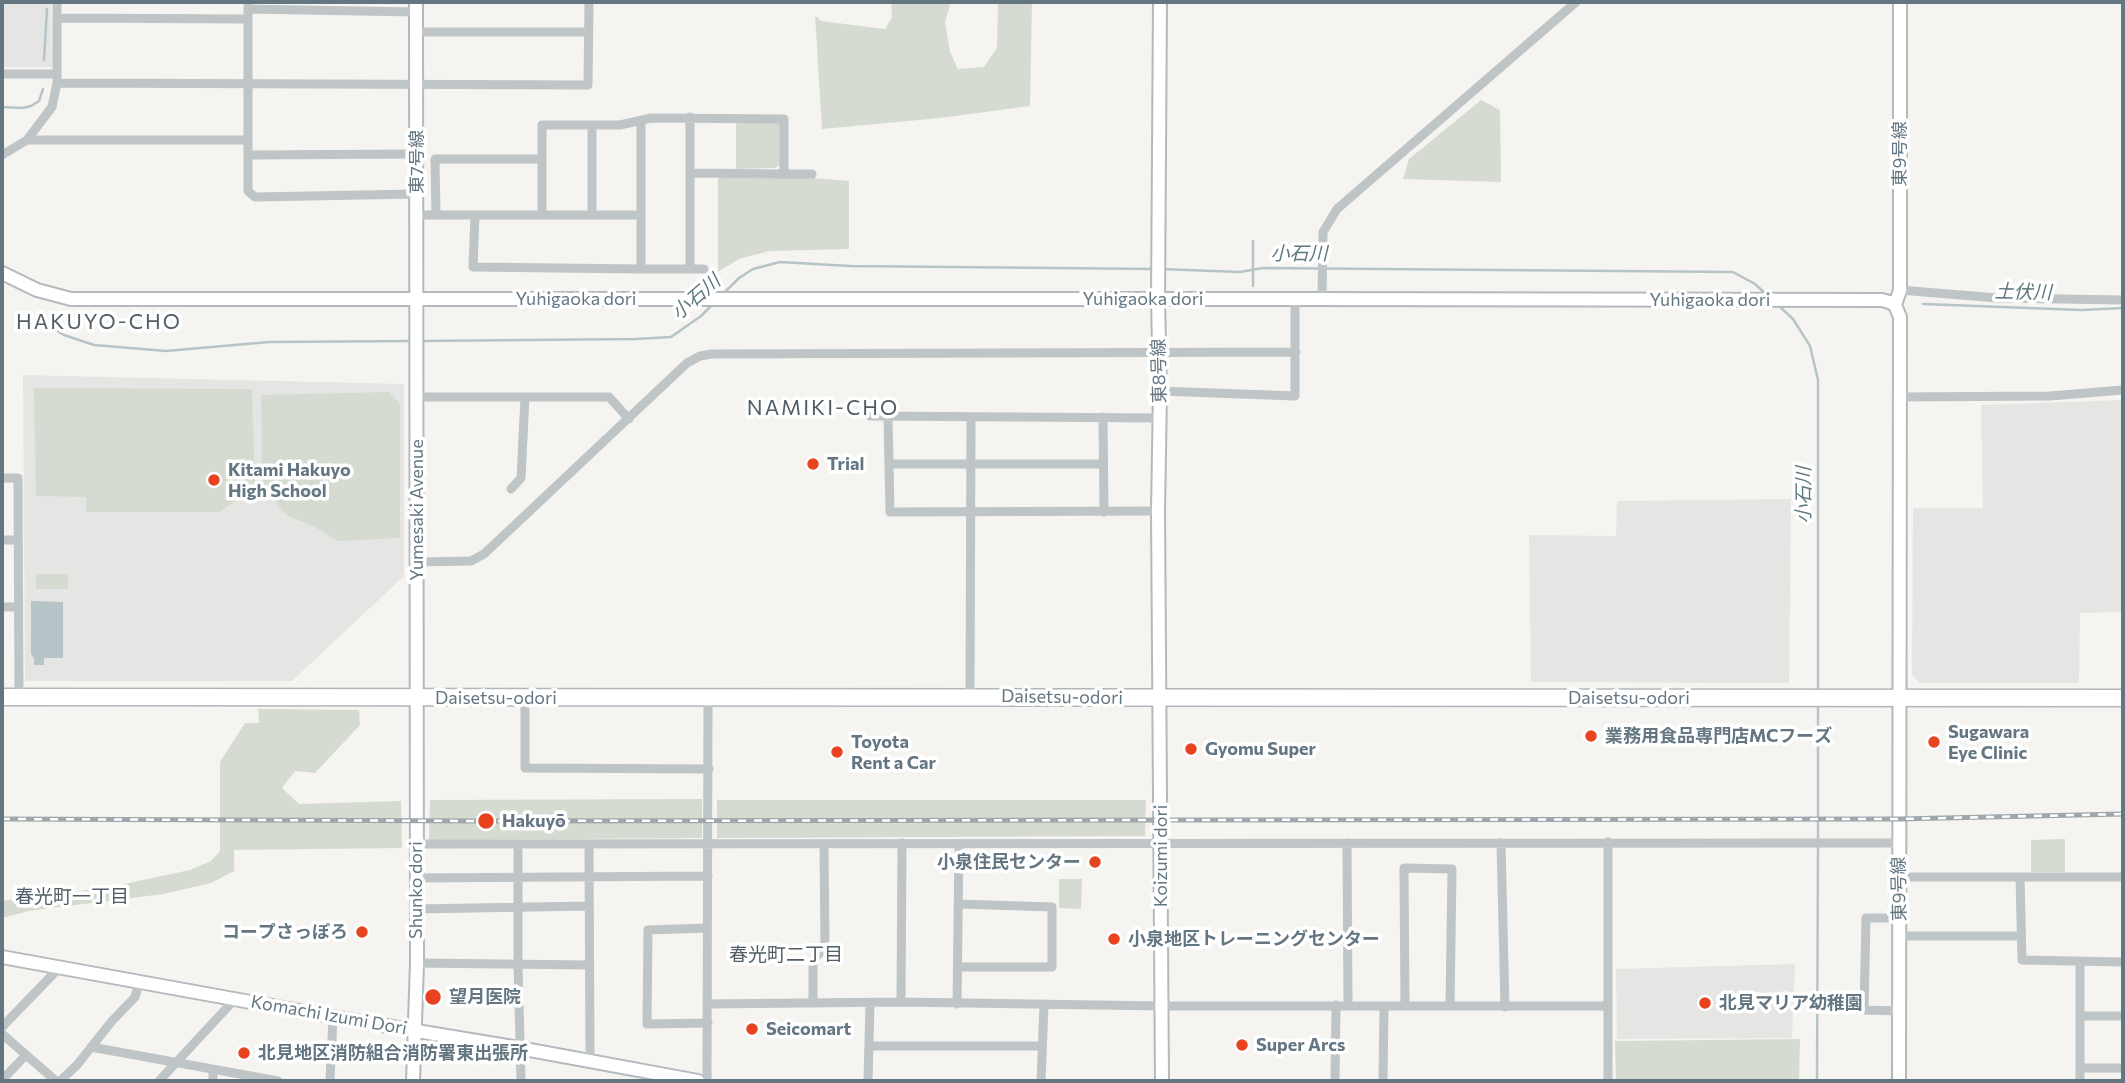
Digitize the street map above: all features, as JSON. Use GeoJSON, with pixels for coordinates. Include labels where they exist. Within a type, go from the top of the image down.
{"type":"FeatureCollection","features":[{"type":"Feature","properties":{"kind":"highway","name":"Daisetsu-odori"},"geometry":{"type":"LineString","coordinates":[[2,697],[2123,698]]}},
{"type":"Feature","properties":{"kind":"street"},"geometry":{"type":"LineString","coordinates":[[2,155],[27,140],[52,107],[57,78],[57,2]]}},
{"type":"Feature","properties":{"kind":"street"},"geometry":{"type":"LineString","coordinates":[[2,74],[248,83],[588,85],[589,2]]}},
{"type":"Feature","properties":{"kind":"street","name":"東8号線"},"geometry":{"type":"LineString","coordinates":[[1160,2],[1160,698]]}},
{"type":"Feature","properties":{"kind":"street"},"geometry":{"type":"LineString","coordinates":[[1322,299],[1323,232],[1337,209],[1576,2]]}},
{"type":"Feature","properties":{"kind":"street","name":"東9号線"},"geometry":{"type":"LineString","coordinates":[[1895,306],[1900,290],[1899,2]]}},
{"type":"Feature","properties":{"kind":"street"},"geometry":{"type":"LineString","coordinates":[[57,18],[248,10],[416,7]]}},
{"type":"Feature","properties":{"kind":"street","name":"東7号線"},"geometry":{"type":"LineString","coordinates":[[416,7],[416,322]]}},
{"type":"Feature","properties":{"kind":"street"},"geometry":{"type":"LineString","coordinates":[[248,10],[248,191],[255,197],[417,194]]}},
{"type":"Feature","properties":{"kind":"street"},"geometry":{"type":"LineString","coordinates":[[416,32],[588,32]]}},
{"type":"Feature","properties":{"kind":"street"},"geometry":{"type":"LineString","coordinates":[[690,117],[691,269]]}},
{"type":"Feature","properties":{"kind":"street"},"geometry":{"type":"LineString","coordinates":[[542,214],[542,125],[620,125],[651,118],[690,117],[784,119],[784,174]]}},
{"type":"Feature","properties":{"kind":"street"},"geometry":{"type":"LineString","coordinates":[[641,121],[641,269]]}},
{"type":"Feature","properties":{"kind":"street"},"geometry":{"type":"LineString","coordinates":[[592,125],[592,214]]}},
{"type":"Feature","properties":{"kind":"street"},"geometry":{"type":"LineString","coordinates":[[27,140],[247,140]]}},
{"type":"Feature","properties":{"kind":"street"},"geometry":{"type":"LineString","coordinates":[[248,155],[416,154]]}},
{"type":"Feature","properties":{"kind":"street"},"geometry":{"type":"LineString","coordinates":[[436,215],[435,159],[541,159]]}},
{"type":"Feature","properties":{"kind":"street"},"geometry":{"type":"LineString","coordinates":[[691,173],[812,174]]}},
{"type":"Feature","properties":{"kind":"street"},"geometry":{"type":"LineString","coordinates":[[417,215],[641,215]]}},
{"type":"Feature","properties":{"kind":"street"},"geometry":{"type":"LineString","coordinates":[[475,215],[473,267],[704,269]]}},
{"type":"Feature","properties":{"kind":"street","name":"Yuhigaoka dori"},"geometry":{"type":"LineString","coordinates":[[2,273],[37,290],[71,299],[1882,300],[1895,306]]}},
{"type":"Feature","properties":{"kind":"street"},"geometry":{"type":"LineString","coordinates":[[1900,290],[1997,298],[2123,300]]}},
{"type":"Feature","properties":{"kind":"street"},"geometry":{"type":"LineString","coordinates":[[1160,391],[1295,396],[1295,299]]}},
{"type":"Feature","properties":{"kind":"street"},"geometry":{"type":"LineString","coordinates":[[1895,306],[1900,317],[1899,697]]}},
{"type":"Feature","properties":{"kind":"street","name":"Yumesaki Avenue"},"geometry":{"type":"LineString","coordinates":[[416,322],[416,698]]}},
{"type":"Feature","properties":{"kind":"street"},"geometry":{"type":"LineString","coordinates":[[417,562],[471,561],[484,554],[687,363],[700,356],[1296,352]]}},
{"type":"Feature","properties":{"kind":"street"},"geometry":{"type":"LineString","coordinates":[[1899,397],[2050,396],[2123,390]]}},
{"type":"Feature","properties":{"kind":"street"},"geometry":{"type":"LineString","coordinates":[[416,397],[609,397],[629,419]]}},
{"type":"Feature","properties":{"kind":"street"},"geometry":{"type":"LineString","coordinates":[[511,489],[521,478],[525,397]]}},
{"type":"Feature","properties":{"kind":"street"},"geometry":{"type":"LineString","coordinates":[[870,416],[1159,418]]}},
{"type":"Feature","properties":{"kind":"street"},"geometry":{"type":"LineString","coordinates":[[888,416],[890,512],[1158,511]]}},
{"type":"Feature","properties":{"kind":"street"},"geometry":{"type":"LineString","coordinates":[[1103,417],[1104,512]]}},
{"type":"Feature","properties":{"kind":"street"},"geometry":{"type":"LineString","coordinates":[[970,696],[971,418]]}},
{"type":"Feature","properties":{"kind":"street"},"geometry":{"type":"LineString","coordinates":[[890,464],[1103,464]]}},
{"type":"Feature","properties":{"kind":"street"},"geometry":{"type":"LineString","coordinates":[[2,478],[18,478],[19,696]]}},
{"type":"Feature","properties":{"kind":"street"},"geometry":{"type":"LineString","coordinates":[[2,540],[18,540]]}},
{"type":"Feature","properties":{"kind":"street"},"geometry":{"type":"LineString","coordinates":[[2,607],[18,607]]}},
{"type":"Feature","properties":{"kind":"street","name":"東9号線"},"geometry":{"type":"LineString","coordinates":[[1899,697],[1899,1081]]}},
{"type":"Feature","properties":{"kind":"street","name":"Shunko dori"},"geometry":{"type":"LineString","coordinates":[[413,1081],[417,963],[416,698]]}},
{"type":"Feature","properties":{"kind":"street"},"geometry":{"type":"LineString","coordinates":[[525,698],[525,768],[709,769]]}},
{"type":"Feature","properties":{"kind":"street"},"geometry":{"type":"LineString","coordinates":[[707,1081],[708,698]]}},
{"type":"Feature","properties":{"kind":"street","name":"Koizumi dori"},"geometry":{"type":"LineString","coordinates":[[1160,698],[1158,740],[1161,756],[1162,1081]]}},
{"type":"Feature","properties":{"kind":"street"},"geometry":{"type":"LineString","coordinates":[[1608,842],[1608,1081]]}},
{"type":"Feature","properties":{"kind":"street"},"geometry":{"type":"LineString","coordinates":[[901,1002],[902,843]]}},
{"type":"Feature","properties":{"kind":"street"},"geometry":{"type":"LineString","coordinates":[[1347,843],[1348,1005]]}},
{"type":"Feature","properties":{"kind":"street"},"geometry":{"type":"LineString","coordinates":[[1501,843],[1505,1007]]}},
{"type":"Feature","properties":{"kind":"street"},"geometry":{"type":"LineString","coordinates":[[416,844],[1898,843]]}},
{"type":"Feature","properties":{"kind":"street"},"geometry":{"type":"LineString","coordinates":[[589,844],[590,1061]]}},
{"type":"Feature","properties":{"kind":"street"},"geometry":{"type":"LineString","coordinates":[[813,1003],[813,960],[825,948],[824,844]]}},
{"type":"Feature","properties":{"kind":"street"},"geometry":{"type":"LineString","coordinates":[[957,1003],[959,844]]}},
{"type":"Feature","properties":{"kind":"street"},"geometry":{"type":"LineString","coordinates":[[518,845],[517,964],[521,1081]]}},
{"type":"Feature","properties":{"kind":"street"},"geometry":{"type":"LineString","coordinates":[[1405,1006],[1404,868],[1452,869],[1450,1006]]}},
{"type":"Feature","properties":{"kind":"street"},"geometry":{"type":"LineString","coordinates":[[416,878],[708,876]]}},
{"type":"Feature","properties":{"kind":"street"},"geometry":{"type":"LineString","coordinates":[[1899,877],[2123,877]]}},
{"type":"Feature","properties":{"kind":"street"},"geometry":{"type":"LineString","coordinates":[[2020,877],[2022,960],[2123,962]]}},
{"type":"Feature","properties":{"kind":"street"},"geometry":{"type":"LineString","coordinates":[[958,967],[1052,967],[1052,907],[959,904]]}},
{"type":"Feature","properties":{"kind":"street"},"geometry":{"type":"LineString","coordinates":[[416,909],[589,906]]}},
{"type":"Feature","properties":{"kind":"street"},"geometry":{"type":"LineString","coordinates":[[1899,918],[1866,918],[1864,1010],[1899,1011]]}},
{"type":"Feature","properties":{"kind":"street"},"geometry":{"type":"LineString","coordinates":[[707,928],[648,930],[647,1024],[708,1023]]}},
{"type":"Feature","properties":{"kind":"street"},"geometry":{"type":"LineString","coordinates":[[1899,936],[2021,936]]}},
{"type":"Feature","properties":{"kind":"street","name":"Komachi Izumi Dori"},"geometry":{"type":"LineString","coordinates":[[2,957],[698,1081]]}},
{"type":"Feature","properties":{"kind":"street"},"geometry":{"type":"LineString","coordinates":[[2080,962],[2080,1081]]}},
{"type":"Feature","properties":{"kind":"street"},"geometry":{"type":"LineString","coordinates":[[417,963],[589,965]]}},
{"type":"Feature","properties":{"kind":"street"},"geometry":{"type":"LineString","coordinates":[[2,1027],[60,967]]}},
{"type":"Feature","properties":{"kind":"street"},"geometry":{"type":"LineString","coordinates":[[2,1034],[58,1081],[77,1065],[135,997],[139,982]]}},
{"type":"Feature","properties":{"kind":"street"},"geometry":{"type":"LineString","coordinates":[[159,1081],[236,998]]}},
{"type":"Feature","properties":{"kind":"street"},"geometry":{"type":"LineString","coordinates":[[708,1004],[901,1002],[1162,1006],[1607,1006]]}},
{"type":"Feature","properties":{"kind":"street"},"geometry":{"type":"LineString","coordinates":[[868,1081],[870,1003]]}},
{"type":"Feature","properties":{"kind":"street"},"geometry":{"type":"LineString","coordinates":[[1041,1081],[1044,1004]]}},
{"type":"Feature","properties":{"kind":"street"},"geometry":{"type":"LineString","coordinates":[[1335,1081],[1336,1005]]}},
{"type":"Feature","properties":{"kind":"street"},"geometry":{"type":"LineString","coordinates":[[1383,1081],[1384,1006]]}},
{"type":"Feature","properties":{"kind":"street"},"geometry":{"type":"LineString","coordinates":[[2080,1016],[2123,1016]]}},
{"type":"Feature","properties":{"kind":"street"},"geometry":{"type":"LineString","coordinates":[[330,1081],[333,1017]]}},
{"type":"Feature","properties":{"kind":"street"},"geometry":{"type":"LineString","coordinates":[[870,1046],[1042,1046]]}},
{"type":"Feature","properties":{"kind":"street"},"geometry":{"type":"LineString","coordinates":[[91,1047],[278,1081]]}},
{"type":"Feature","properties":{"kind":"street"},"geometry":{"type":"LineString","coordinates":[[2,1080],[26,1055]]}},
{"type":"Feature","properties":{"kind":"street"},"geometry":{"type":"LineString","coordinates":[[2080,1068],[2123,1068]]}},
{"type":"Feature","properties":{"kind":"street"},"geometry":{"type":"LineString","coordinates":[[213,1070],[213,1081]]}},
{"type":"Feature","properties":{"kind":"shaded area"},"geometry":{"type":"Polygon","coordinates":[[[2,2],[51,2],[52,67],[2,67],[2,2]]]}},
{"type":"Feature","properties":{"kind":"shaded area"},"geometry":{"type":"Polygon","coordinates":[[[891,2],[951,2],[945,22],[950,52],[958,69],[984,67],[997,48],[998,2],[1032,2],[1030,106],[822,129],[815,15],[821,21],[885,29],[892,17],[891,2]]]}},
{"type":"Feature","properties":{"kind":"shaded area"},"geometry":{"type":"Polygon","coordinates":[[[1481,100],[1500,110],[1501,182],[1403,179],[1409,159],[1481,100]]]}},
{"type":"Feature","properties":{"kind":"shaded area"},"geometry":{"type":"Polygon","coordinates":[[[736,122],[778,122],[781,125],[780,165],[775,168],[736,169],[736,122]]]}},
{"type":"Feature","properties":{"kind":"shaded area"},"geometry":{"type":"Polygon","coordinates":[[[718,178],[814,178],[849,181],[849,249],[769,251],[739,259],[718,272],[718,178]]]}},
{"type":"Feature","properties":{"kind":"shaded area","name":"Kitami Hakuyo High School"},"geometry":{"type":"Polygon","coordinates":[[[23,375],[404,384],[404,576],[292,681],[25,681],[23,375]]]}},
{"type":"Feature","properties":{"kind":"shaded area"},"geometry":{"type":"Polygon","coordinates":[[[34,388],[252,389],[255,486],[220,512],[86,512],[86,497],[36,496],[34,388]]]}},
{"type":"Feature","properties":{"kind":"shaded area"},"geometry":{"type":"Polygon","coordinates":[[[389,392],[400,404],[400,538],[338,541],[315,527],[286,515],[262,483],[261,395],[389,392]]]}},
{"type":"Feature","properties":{"kind":"shaded area"},"geometry":{"type":"Polygon","coordinates":[[[2123,400],[2123,612],[2080,613],[2079,683],[1920,683],[1912,675],[1913,508],[1983,508],[1981,405],[2123,400]]]}},
{"type":"Feature","properties":{"kind":"shaded area"},"geometry":{"type":"Polygon","coordinates":[[[1791,499],[1789,683],[1531,682],[1529,535],[1616,536],[1617,501],[1791,499]]]}},
{"type":"Feature","properties":{"kind":"shaded area"},"geometry":{"type":"Polygon","coordinates":[[[36,574],[68,574],[68,589],[36,589],[36,574]]]}},
{"type":"Feature","properties":{"kind":"shaded area"},"geometry":{"type":"Polygon","coordinates":[[[31,601],[63,602],[63,658],[44,658],[44,665],[34,665],[31,654],[31,601]]]}},
{"type":"Feature","properties":{"kind":"shaded area"},"geometry":{"type":"Polygon","coordinates":[[[258,709],[359,710],[360,725],[315,773],[295,771],[282,788],[299,804],[401,801],[402,848],[234,850],[234,871],[211,883],[163,894],[29,911],[2,918],[2,901],[110,887],[190,870],[211,861],[220,851],[220,762],[245,723],[259,723],[258,709]]]}},
{"type":"Feature","properties":{"kind":"shaded area"},"geometry":{"type":"Polygon","coordinates":[[[702,799],[702,838],[429,840],[430,800],[702,799]]]}},
{"type":"Feature","properties":{"kind":"shaded area"},"geometry":{"type":"Polygon","coordinates":[[[717,800],[1146,800],[1145,836],[717,838],[717,800]]]}},
{"type":"Feature","properties":{"kind":"shaded area"},"geometry":{"type":"Polygon","coordinates":[[[2065,839],[2065,872],[2031,872],[2031,840],[2065,839]]]}},
{"type":"Feature","properties":{"kind":"shaded area"},"geometry":{"type":"Polygon","coordinates":[[[1059,879],[1082,879],[1081,909],[1059,908],[1059,879]]]}},
{"type":"Feature","properties":{"kind":"shaded area","name":"北見マリア幼稚園"},"geometry":{"type":"Polygon","coordinates":[[[1795,964],[1792,1038],[1617,1039],[1616,969],[1795,964]]]}},
{"type":"Feature","properties":{"kind":"shaded area"},"geometry":{"type":"Polygon","coordinates":[[[1800,1039],[1799,1081],[1616,1081],[1615,1041],[1800,1039]]]}},
{"type":"Feature","properties":{"kind":"waterway"},"geometry":{"type":"LineString","coordinates":[[44,60],[47,9]]}},
{"type":"Feature","properties":{"kind":"waterway"},"geometry":{"type":"LineString","coordinates":[[2,107],[31,106],[39,101],[43,89]]}},
{"type":"Feature","properties":{"kind":"waterway"},"geometry":{"type":"LineString","coordinates":[[1253,241],[1253,286]]}},
{"type":"Feature","properties":{"kind":"waterway","name":"小石川"},"geometry":{"type":"LineString","coordinates":[[723,294],[753,269],[780,262],[850,266],[1154,269]]}},
{"type":"Feature","properties":{"kind":"waterway","name":"小石川"},"geometry":{"type":"LineString","coordinates":[[1161,269],[1240,272],[1263,268],[1733,272],[1755,284],[1766,294]]}},
{"type":"Feature","properties":{"kind":"waterway","name":"小石川"},"geometry":{"type":"LineString","coordinates":[[420,341],[671,337],[713,304]]}},
{"type":"Feature","properties":{"kind":"waterway","name":"土伏川"},"geometry":{"type":"LineString","coordinates":[[1923,304],[2081,310],[2123,308]]}},
{"type":"Feature","properties":{"kind":"waterway","name":"小石川"},"geometry":{"type":"LineString","coordinates":[[1779,306],[1793,319],[1810,346],[1818,380],[1818,693]]}},
{"type":"Feature","properties":{"kind":"waterway","name":"小石川"},"geometry":{"type":"LineString","coordinates":[[50,327],[64,335],[94,345],[166,351],[269,342],[413,341]]}},
{"type":"Feature","properties":{"kind":"waterway","name":"小石川"},"geometry":{"type":"LineString","coordinates":[[1818,703],[1818,840]]}},
{"type":"Feature","properties":{"kind":"waterway","name":"小石川"},"geometry":{"type":"LineString","coordinates":[[1817,1081],[1818,847]]}},
{"type":"Feature","properties":{"kind":"railway"},"geometry":{"type":"LineString","coordinates":[[2,819],[1899,819],[2123,814]]}},
{"type":"Feature","properties":{"kind":"place","name":"Trial"},"geometry":{"type":"Point","coordinates":[813,464]}},
{"type":"Feature","properties":{"kind":"place","name":"Kitami Hakuyo High School"},"geometry":{"type":"Point","coordinates":[214,480]}},
{"type":"Feature","properties":{"kind":"place","name":"業務用食品専門店MCフーズ"},"geometry":{"type":"Point","coordinates":[1591,736]}},
{"type":"Feature","properties":{"kind":"place","name":"Sugawara Eye Clinic"},"geometry":{"type":"Point","coordinates":[1934,742]}},
{"type":"Feature","properties":{"kind":"place","name":"Gyomu Super"},"geometry":{"type":"Point","coordinates":[1191,749]}},
{"type":"Feature","properties":{"kind":"place","name":"Toyota Rent a Car"},"geometry":{"type":"Point","coordinates":[837,752]}},
{"type":"Feature","properties":{"kind":"place","name":"Hakuyō"},"geometry":{"type":"Point","coordinates":[486,821]}},
{"type":"Feature","properties":{"kind":"place","name":"小泉住民センター"},"geometry":{"type":"Point","coordinates":[1095,862]}},
{"type":"Feature","properties":{"kind":"place","name":"コープさっぽろ"},"geometry":{"type":"Point","coordinates":[362,932]}},
{"type":"Feature","properties":{"kind":"place","name":"小泉地区トレーニングセンター"},"geometry":{"type":"Point","coordinates":[1114,939]}},
{"type":"Feature","properties":{"kind":"place","name":"望月医院"},"geometry":{"type":"Point","coordinates":[433,997]}},
{"type":"Feature","properties":{"kind":"place","name":"北見マリア幼稚園"},"geometry":{"type":"Point","coordinates":[1705,1003]}},
{"type":"Feature","properties":{"kind":"place","name":"Seicomart"},"geometry":{"type":"Point","coordinates":[752,1029]}},
{"type":"Feature","properties":{"kind":"place","name":"Super Arcs"},"geometry":{"type":"Point","coordinates":[1242,1045]}},
{"type":"Feature","properties":{"kind":"place","name":"北見地区消防組合消防署東出張所"},"geometry":{"type":"Point","coordinates":[244,1053]}},
{"type":"Feature","properties":{"kind":"district","name":"HAKUYO-CHO"},"geometry":{"type":"Point","coordinates":[99,322]}},
{"type":"Feature","properties":{"kind":"district","name":"NAMIKI-CHO"},"geometry":{"type":"Point","coordinates":[823,408]}},
{"type":"Feature","properties":{"kind":"district","name":"春光町一丁目"},"geometry":{"type":"Point","coordinates":[72,897]}},
{"type":"Feature","properties":{"kind":"district","name":"春光町二丁目"},"geometry":{"type":"Point","coordinates":[786,955]}}]}
